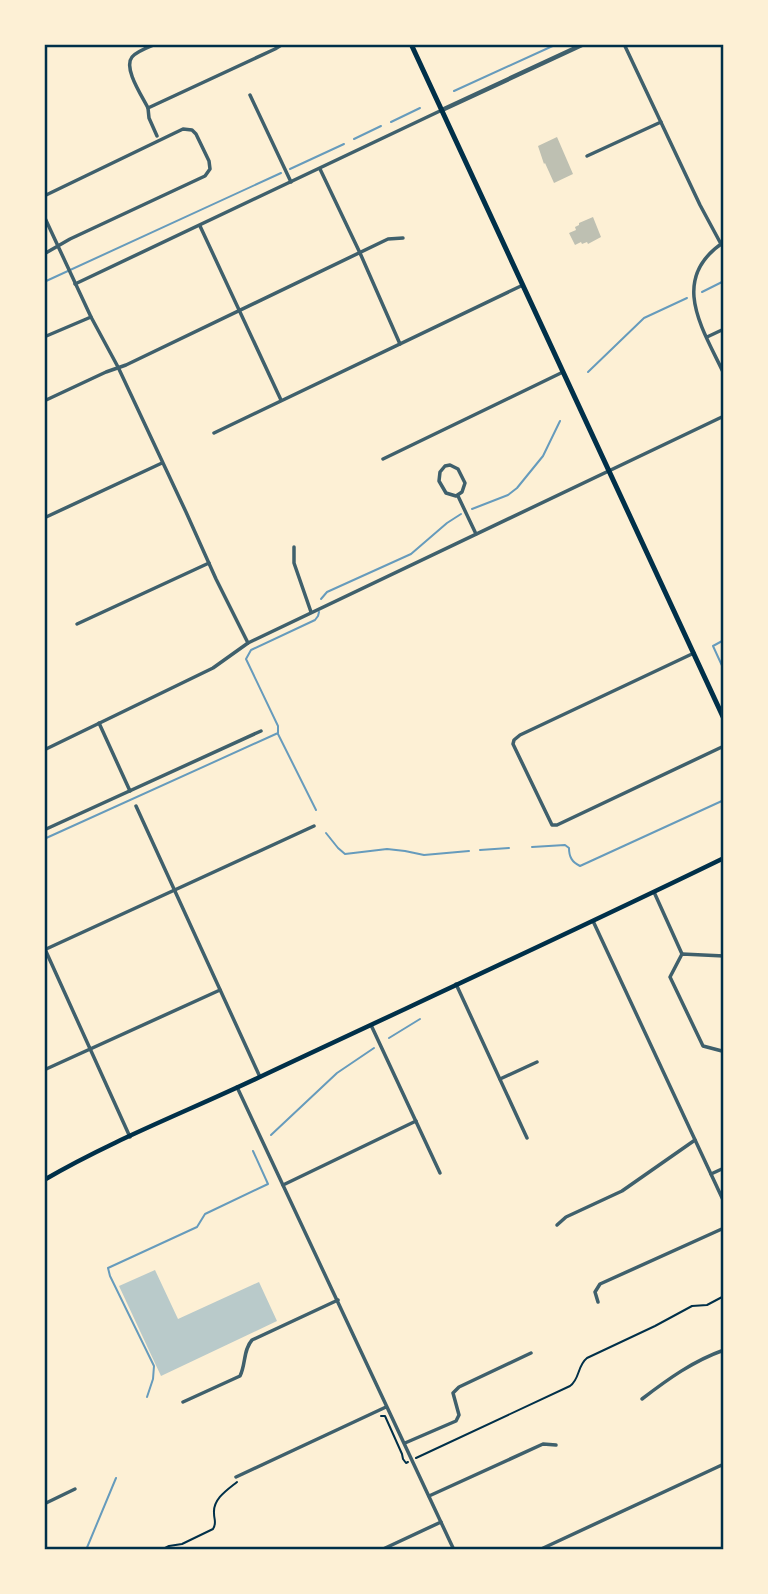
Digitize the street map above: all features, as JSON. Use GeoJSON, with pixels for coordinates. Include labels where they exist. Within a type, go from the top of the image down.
{"type":"FeatureCollection","features":[{"type":"Feature","properties":{"kind":"highway"},"geometry":{"type":"LineString","coordinates":[[411,44],[724,716]]}},
{"type":"Feature","properties":{"kind":"main road"},"geometry":{"type":"LineString","coordinates":[[44,1180],[67,1166],[724,858]]}},
{"type":"Feature","properties":{"kind":"street"},"geometry":{"type":"LineString","coordinates":[[156,44],[135,54],[130,60],[129,69],[148,108],[149,118],[157,136]]}},
{"type":"Feature","properties":{"kind":"street"},"geometry":{"type":"LineString","coordinates":[[148,108],[283,44]]}},
{"type":"Feature","properties":{"kind":"street"},"geometry":{"type":"LineString","coordinates":[[75,285],[584,44]]}},
{"type":"Feature","properties":{"kind":"street"},"geometry":{"type":"LineString","coordinates":[[624,44],[700,205],[723,243],[710,252],[693,286],[695,309],[724,374]]}},
{"type":"Feature","properties":{"kind":"street"},"geometry":{"type":"LineString","coordinates":[[250,95],[291,182]]}},
{"type":"Feature","properties":{"kind":"street"},"geometry":{"type":"LineString","coordinates":[[587,156],[661,122]]}},
{"type":"Feature","properties":{"kind":"street"},"geometry":{"type":"LineString","coordinates":[[44,196],[183,129],[197,134],[209,161],[210,169],[205,176],[44,254]]}},
{"type":"Feature","properties":{"kind":"street"},"geometry":{"type":"LineString","coordinates":[[320,169],[400,344]]}},
{"type":"Feature","properties":{"kind":"street"},"geometry":{"type":"LineString","coordinates":[[44,216],[248,643]]}},
{"type":"Feature","properties":{"kind":"street"},"geometry":{"type":"LineString","coordinates":[[200,226],[281,400]]}},
{"type":"Feature","properties":{"kind":"street"},"geometry":{"type":"LineString","coordinates":[[44,401],[388,239],[402,238]]}},
{"type":"Feature","properties":{"kind":"street"},"geometry":{"type":"LineString","coordinates":[[214,433],[523,285]]}},
{"type":"Feature","properties":{"kind":"street"},"geometry":{"type":"LineString","coordinates":[[44,337],[91,317]]}},
{"type":"Feature","properties":{"kind":"street"},"geometry":{"type":"LineString","coordinates":[[707,337],[724,328]]}},
{"type":"Feature","properties":{"kind":"street"},"geometry":{"type":"LineString","coordinates":[[383,459],[564,372]]}},
{"type":"Feature","properties":{"kind":"street"},"geometry":{"type":"LineString","coordinates":[[44,748],[213,668],[248,643],[311,612],[724,416]]}},
{"type":"Feature","properties":{"kind":"street"},"geometry":{"type":"LineString","coordinates":[[44,519],[162,463]]}},
{"type":"Feature","properties":{"kind":"street"},"geometry":{"type":"LineString","coordinates":[[445,466],[456,467],[464,480],[464,490],[458,496],[448,495],[439,481],[440,472],[445,466]]}},
{"type":"Feature","properties":{"kind":"street"},"geometry":{"type":"LineString","coordinates":[[458,496],[476,534]]}},
{"type":"Feature","properties":{"kind":"street"},"geometry":{"type":"LineString","coordinates":[[294,547],[294,563],[311,612]]}},
{"type":"Feature","properties":{"kind":"street"},"geometry":{"type":"LineString","coordinates":[[77,624],[209,563]]}},
{"type":"Feature","properties":{"kind":"street"},"geometry":{"type":"LineString","coordinates":[[694,653],[520,735],[513,744],[552,825],[724,746]]}},
{"type":"Feature","properties":{"kind":"street"},"geometry":{"type":"LineString","coordinates":[[99,723],[130,791]]}},
{"type":"Feature","properties":{"kind":"street"},"geometry":{"type":"LineString","coordinates":[[44,830],[261,731]]}},
{"type":"Feature","properties":{"kind":"street"},"geometry":{"type":"LineString","coordinates":[[136,806],[260,1077]]}},
{"type":"Feature","properties":{"kind":"street"},"geometry":{"type":"LineString","coordinates":[[130,1137],[44,949],[314,826]]}},
{"type":"Feature","properties":{"kind":"street"},"geometry":{"type":"LineString","coordinates":[[654,892],[682,954]]}},
{"type":"Feature","properties":{"kind":"street"},"geometry":{"type":"LineString","coordinates":[[593,921],[724,1202]]}},
{"type":"Feature","properties":{"kind":"street"},"geometry":{"type":"LineString","coordinates":[[682,954],[724,956]]}},
{"type":"Feature","properties":{"kind":"street"},"geometry":{"type":"LineString","coordinates":[[682,954],[670,978],[703,1046],[722,1051],[724,1049]]}},
{"type":"Feature","properties":{"kind":"street"},"geometry":{"type":"LineString","coordinates":[[456,984],[527,1138]]}},
{"type":"Feature","properties":{"kind":"street"},"geometry":{"type":"LineString","coordinates":[[44,1070],[221,990]]}},
{"type":"Feature","properties":{"kind":"street"},"geometry":{"type":"LineString","coordinates":[[371,1025],[440,1173]]}},
{"type":"Feature","properties":{"kind":"street"},"geometry":{"type":"LineString","coordinates":[[500,1079],[537,1062]]}},
{"type":"Feature","properties":{"kind":"street"},"geometry":{"type":"LineString","coordinates":[[237,1087],[454,1550]]}},
{"type":"Feature","properties":{"kind":"street"},"geometry":{"type":"LineString","coordinates":[[283,1185],[416,1121]]}},
{"type":"Feature","properties":{"kind":"street"},"geometry":{"type":"LineString","coordinates":[[558,1225],[566,1217],[622,1191],[695,1140]]}},
{"type":"Feature","properties":{"kind":"street"},"geometry":{"type":"LineString","coordinates":[[711,1174],[724,1168]]}},
{"type":"Feature","properties":{"kind":"street"},"geometry":{"type":"LineString","coordinates":[[598,1302],[595,1292],[600,1284],[724,1228]]}},
{"type":"Feature","properties":{"kind":"street"},"geometry":{"type":"LineString","coordinates":[[183,1402],[240,1376],[247,1345],[252,1340],[338,1300]]}},
{"type":"Feature","properties":{"kind":"street"},"geometry":{"type":"LineString","coordinates":[[642,1399],[679,1371],[724,1350]]}},
{"type":"Feature","properties":{"kind":"street"},"geometry":{"type":"LineString","coordinates":[[405,1443],[456,1421],[459,1415],[453,1393],[458,1387],[531,1353]]}},
{"type":"Feature","properties":{"kind":"street"},"geometry":{"type":"LineString","coordinates":[[237,1479],[387,1406]]}},
{"type":"Feature","properties":{"kind":"street"},"geometry":{"type":"LineString","coordinates":[[429,1496],[543,1444],[556,1445]]}},
{"type":"Feature","properties":{"kind":"street"},"geometry":{"type":"LineString","coordinates":[[538,1550],[724,1464]]}},
{"type":"Feature","properties":{"kind":"street"},"geometry":{"type":"LineString","coordinates":[[44,1504],[75,1489]]}},
{"type":"Feature","properties":{"kind":"street"},"geometry":{"type":"LineString","coordinates":[[382,1550],[441,1522]]}},
{"type":"Feature","properties":{"kind":"path"},"geometry":{"type":"LineString","coordinates":[[418,1457],[570,1387],[587,1358],[692,1306],[707,1305],[724,1296]]}},
{"type":"Feature","properties":{"kind":"path"},"geometry":{"type":"LineString","coordinates":[[385,1416],[406,1463]]}},
{"type":"Feature","properties":{"kind":"path"},"geometry":{"type":"LineString","coordinates":[[160,1550],[182,1544],[213,1529],[216,1524],[213,1508],[237,1479]]}},
{"type":"Feature","properties":{"kind":"shaded area"},"geometry":{"type":"Polygon","coordinates":[[[155,1270],[178,1319],[259,1282],[277,1321],[161,1376],[119,1286],[155,1270]]]}},
{"type":"Feature","properties":{"kind":"building"},"geometry":{"type":"Polygon","coordinates":[[[557,137],[573,174],[554,183],[538,146],[557,137]]]}},
{"type":"Feature","properties":{"kind":"building"},"geometry":{"type":"Polygon","coordinates":[[[593,217],[601,237],[588,244],[581,242],[575,245],[569,233],[576,230],[575,227],[579,223],[593,217]]]}},
{"type":"Feature","properties":{"kind":"waterway"},"geometry":{"type":"LineString","coordinates":[[454,91],[557,44]]}},
{"type":"Feature","properties":{"kind":"waterway"},"geometry":{"type":"LineString","coordinates":[[391,122],[420,108]]}},
{"type":"Feature","properties":{"kind":"waterway"},"geometry":{"type":"LineString","coordinates":[[354,139],[381,126]]}},
{"type":"Feature","properties":{"kind":"waterway"},"geometry":{"type":"LineString","coordinates":[[290,169],[344,144]]}},
{"type":"Feature","properties":{"kind":"waterway"},"geometry":{"type":"LineString","coordinates":[[44,282],[281,173]]}},
{"type":"Feature","properties":{"kind":"waterway"},"geometry":{"type":"LineString","coordinates":[[702,292],[724,281]]}},
{"type":"Feature","properties":{"kind":"waterway"},"geometry":{"type":"LineString","coordinates":[[588,372],[644,318],[687,298]]}},
{"type":"Feature","properties":{"kind":"waterway"},"geometry":{"type":"LineString","coordinates":[[472,509],[508,495],[517,488],[543,456],[560,421]]}},
{"type":"Feature","properties":{"kind":"waterway"},"geometry":{"type":"LineString","coordinates":[[321,599],[327,592],[411,554],[461,514]]}},
{"type":"Feature","properties":{"kind":"waterway"},"geometry":{"type":"LineString","coordinates":[[44,839],[278,733],[278,726],[246,659],[251,650],[315,620],[319,612]]}},
{"type":"Feature","properties":{"kind":"waterway"},"geometry":{"type":"LineString","coordinates":[[724,640],[713,646],[724,670]]}},
{"type":"Feature","properties":{"kind":"waterway"},"geometry":{"type":"LineString","coordinates":[[278,734],[316,810]]}},
{"type":"Feature","properties":{"kind":"waterway"},"geometry":{"type":"LineString","coordinates":[[532,847],[565,845],[569,848],[572,859],[580,866],[724,800]]}},
{"type":"Feature","properties":{"kind":"waterway"},"geometry":{"type":"LineString","coordinates":[[326,833],[345,854],[387,849],[424,855],[469,851]]}},
{"type":"Feature","properties":{"kind":"waterway"},"geometry":{"type":"LineString","coordinates":[[480,850],[509,848]]}},
{"type":"Feature","properties":{"kind":"waterway"},"geometry":{"type":"LineString","coordinates":[[389,1038],[420,1019]]}},
{"type":"Feature","properties":{"kind":"waterway"},"geometry":{"type":"LineString","coordinates":[[271,1135],[337,1073],[374,1048]]}},
{"type":"Feature","properties":{"kind":"waterway"},"geometry":{"type":"LineString","coordinates":[[147,1397],[154,1366],[108,1268],[197,1227],[205,1214],[268,1184],[253,1151]]}},
{"type":"Feature","properties":{"kind":"waterway"},"geometry":{"type":"LineString","coordinates":[[86,1550],[116,1478]]}}]}
